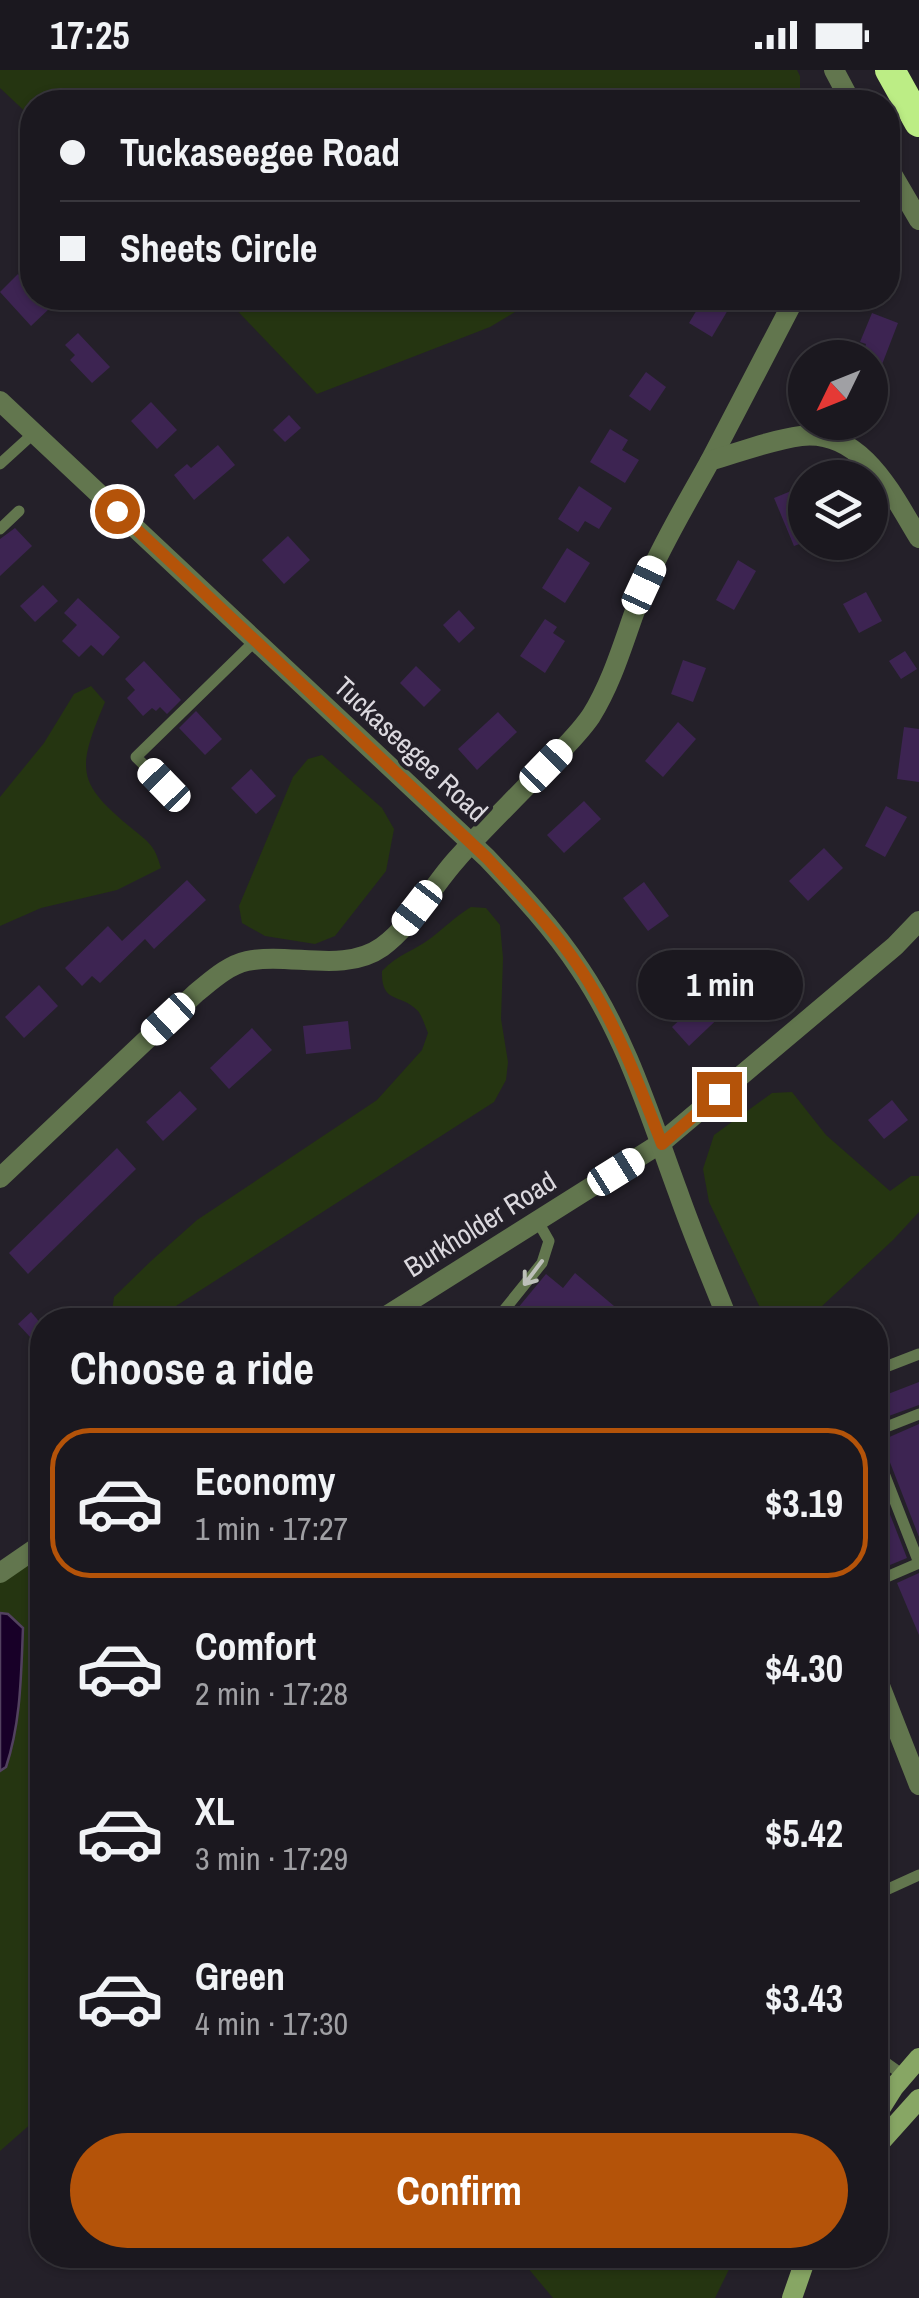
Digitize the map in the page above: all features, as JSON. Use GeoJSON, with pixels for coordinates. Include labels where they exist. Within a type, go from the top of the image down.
{"type":"FeatureCollection","features":[{"type":"Feature","properties":{"kind":"highway"},"geometry":{"type":"LineString","coordinates":[[890,70],[919,122]]}},
{"type":"Feature","properties":{"kind":"main road"},"geometry":{"type":"LineString","coordinates":[[888,2098],[919,2058]]}},
{"type":"Feature","properties":{"kind":"main road"},"geometry":{"type":"LineString","coordinates":[[888,2134],[916,2105]]}},
{"type":"Feature","properties":{"kind":"main road"},"geometry":{"type":"LineString","coordinates":[[792,2298],[802,2268]]}},
{"type":"Feature","properties":{"kind":"street"},"geometry":{"type":"LineString","coordinates":[[900,188],[919,220]]}},
{"type":"Feature","properties":{"kind":"street"},"geometry":{"type":"LineString","coordinates":[[0,1178],[220,974],[250,960],[348,960],[372,953],[398,933],[456,860],[589,718],[626,642],[644,585],[789,310]]}},
{"type":"Feature","properties":{"kind":"street","name":"Tuckaseegee Road"},"geometry":{"type":"LineString","coordinates":[[0,401],[472,844],[540,916],[580,969],[624,1048],[723,1308]]}},
{"type":"Feature","properties":{"kind":"street"},"geometry":{"type":"LineString","coordinates":[[710,461],[805,436],[841,441],[869,463],[919,538]]}},
{"type":"Feature","properties":{"kind":"street","name":"Burkholder Road"},"geometry":{"type":"LineString","coordinates":[[401,1308],[662,1144],[919,922]]}},
{"type":"Feature","properties":{"kind":"street"},"geometry":{"type":"LineString","coordinates":[[0,1573],[30,1552]]}},
{"type":"Feature","properties":{"kind":"street"},"geometry":{"type":"LineString","coordinates":[[888,1700],[913,1752],[919,1785]]}},
{"type":"Feature","properties":{"kind":"lane"},"geometry":{"type":"LineString","coordinates":[[0,464],[34,433]]}},
{"type":"Feature","properties":{"kind":"lane"},"geometry":{"type":"LineString","coordinates":[[0,529],[19,511]]}},
{"type":"Feature","properties":{"kind":"lane"},"geometry":{"type":"LineString","coordinates":[[164,785],[136,757],[255,640]]}},
{"type":"Feature","properties":{"kind":"lane"},"geometry":{"type":"LineString","coordinates":[[506,1308],[546,1253],[549,1240],[538,1220]]}},
{"type":"Feature","properties":{"kind":"lane"},"geometry":{"type":"LineString","coordinates":[[888,1366],[919,1354]]}},
{"type":"Feature","properties":{"kind":"lane"},"geometry":{"type":"LineString","coordinates":[[888,1426],[919,1414]]}},
{"type":"Feature","properties":{"kind":"lane"},"geometry":{"type":"LineString","coordinates":[[888,1484],[919,1564],[888,1577]]}},
{"type":"Feature","properties":{"kind":"lane"},"geometry":{"type":"LineString","coordinates":[[888,1889],[919,1875]]}},
{"type":"Feature","properties":{"kind":"lane"},"geometry":{"type":"LineString","coordinates":[[888,2064],[904,2075]]}},
{"type":"Feature","properties":{"kind":"green space"},"geometry":{"type":"Polygon","coordinates":[[[0,70],[797,70],[800,76],[800,90],[20,90],[20,107],[0,88],[0,70]]]}},
{"type":"Feature","properties":{"kind":"green space"},"geometry":{"type":"Polygon","coordinates":[[[236,310],[518,310],[490,327],[317,394],[236,310]]]}},
{"type":"Feature","properties":{"kind":"green space"},"geometry":{"type":"Polygon","coordinates":[[[91,686],[105,702],[86,760],[92,787],[116,815],[149,843],[161,868],[117,890],[41,908],[0,926],[0,797],[44,743],[74,694],[91,686]]]}},
{"type":"Feature","properties":{"kind":"green space"},"geometry":{"type":"Polygon","coordinates":[[[322,755],[382,808],[394,829],[386,871],[335,936],[315,944],[265,936],[242,923],[239,906],[293,777],[308,759],[322,755]]]}},
{"type":"Feature","properties":{"kind":"green space"},"geometry":{"type":"Polygon","coordinates":[[[471,907],[486,908],[500,925],[501,1019],[508,1062],[506,1080],[494,1102],[173,1308],[113,1308],[114,1297],[197,1220],[377,1100],[422,1050],[428,1033],[422,1018],[411,1005],[388,993],[382,971],[471,907]]]}},
{"type":"Feature","properties":{"kind":"green space"},"geometry":{"type":"Polygon","coordinates":[[[792,1092],[826,1135],[890,1191],[911,1176],[919,1176],[919,1212],[820,1308],[760,1308],[709,1202],[703,1169],[714,1135],[772,1093],[792,1092]]]}},
{"type":"Feature","properties":{"kind":"green space"},"geometry":{"type":"Polygon","coordinates":[[[30,1560],[30,2125],[0,2151],[0,1583],[30,1560]]]}},
{"type":"Feature","properties":{"kind":"green space"},"geometry":{"type":"Polygon","coordinates":[[[528,2268],[730,2268],[715,2298],[553,2298],[528,2268]]]}},
{"type":"Feature","properties":{"kind":"shaded area"},"geometry":{"type":"Polygon","coordinates":[[[0,1613],[8,1614],[23,1628],[15,1733],[6,1767],[0,1771],[0,1613]]]}},
{"type":"Feature","properties":{"kind":"building"},"geometry":{"type":"Polygon","coordinates":[[[18,274],[20,310],[48,310],[31,326],[0,292],[18,274]]]}},
{"type":"Feature","properties":{"kind":"building"},"geometry":{"type":"Polygon","coordinates":[[[697,310],[728,310],[712,337],[689,323],[697,310]]]}},
{"type":"Feature","properties":{"kind":"building"},"geometry":{"type":"Polygon","coordinates":[[[872,313],[898,323],[888,349],[888,340],[861,340],[872,313]]]}},
{"type":"Feature","properties":{"kind":"building"},"geometry":{"type":"Polygon","coordinates":[[[78,333],[110,367],[92,383],[70,360],[75,355],[65,345],[78,333]]]}},
{"type":"Feature","properties":{"kind":"building"},"geometry":{"type":"Polygon","coordinates":[[[646,372],[666,387],[650,411],[629,396],[646,372]]]}},
{"type":"Feature","properties":{"kind":"building"},"geometry":{"type":"Polygon","coordinates":[[[151,402],[177,430],[157,449],[131,421],[151,402]]]}},
{"type":"Feature","properties":{"kind":"building"},"geometry":{"type":"Polygon","coordinates":[[[289,415],[301,428],[285,442],[273,430],[289,415]]]}},
{"type":"Feature","properties":{"kind":"building"},"geometry":{"type":"Polygon","coordinates":[[[610,429],[628,440],[622,450],[639,460],[625,483],[590,462],[610,429]]]}},
{"type":"Feature","properties":{"kind":"building"},"geometry":{"type":"Polygon","coordinates":[[[218,445],[235,465],[194,500],[174,475],[187,464],[191,468],[218,445]]]}},
{"type":"Feature","properties":{"kind":"building"},"geometry":{"type":"Polygon","coordinates":[[[579,486],[612,508],[599,529],[585,521],[578,532],[558,519],[579,486]]]}},
{"type":"Feature","properties":{"kind":"building"},"geometry":{"type":"Polygon","coordinates":[[[788,492],[788,532],[774,498],[788,492]]]}},
{"type":"Feature","properties":{"kind":"building"},"geometry":{"type":"Polygon","coordinates":[[[15,528],[32,546],[0,576],[0,539],[15,528]]]}},
{"type":"Feature","properties":{"kind":"building"},"geometry":{"type":"Polygon","coordinates":[[[288,536],[310,560],[284,584],[262,560],[288,536]]]}},
{"type":"Feature","properties":{"kind":"building"},"geometry":{"type":"Polygon","coordinates":[[[567,548],[590,563],[565,603],[542,588],[567,548]]]}},
{"type":"Feature","properties":{"kind":"building"},"geometry":{"type":"Polygon","coordinates":[[[738,560],[756,571],[734,610],[716,600],[738,560]]]}},
{"type":"Feature","properties":{"kind":"building"},"geometry":{"type":"Polygon","coordinates":[[[43,585],[58,601],[35,622],[20,606],[43,585]]]}},
{"type":"Feature","properties":{"kind":"building"},"geometry":{"type":"Polygon","coordinates":[[[866,592],[882,621],[859,633],[843,604],[866,592]]]}},
{"type":"Feature","properties":{"kind":"building"},"geometry":{"type":"Polygon","coordinates":[[[78,598],[120,637],[103,656],[91,645],[79,657],[62,641],[77,625],[64,613],[78,598]]]}},
{"type":"Feature","properties":{"kind":"building"},"geometry":{"type":"Polygon","coordinates":[[[459,610],[475,628],[459,643],[443,625],[459,610]]]}},
{"type":"Feature","properties":{"kind":"building"},"geometry":{"type":"Polygon","coordinates":[[[545,619],[557,627],[553,633],[565,641],[545,673],[520,656],[545,619]]]}},
{"type":"Feature","properties":{"kind":"building"},"geometry":{"type":"Polygon","coordinates":[[[905,651],[917,669],[901,679],[889,661],[905,651]]]}},
{"type":"Feature","properties":{"kind":"building"},"geometry":{"type":"Polygon","coordinates":[[[683,660],[706,668],[693,702],[671,694],[683,660]]]}},
{"type":"Feature","properties":{"kind":"building"},"geometry":{"type":"Polygon","coordinates":[[[144,661],[181,700],[167,714],[160,707],[143,716],[127,698],[135,690],[125,679],[144,661]]]}},
{"type":"Feature","properties":{"kind":"building"},"geometry":{"type":"Polygon","coordinates":[[[416,666],[441,690],[424,707],[400,683],[416,666]]]}},
{"type":"Feature","properties":{"kind":"building"},"geometry":{"type":"Polygon","coordinates":[[[196,711],[222,739],[205,755],[179,728],[196,711]]]}},
{"type":"Feature","properties":{"kind":"building"},"geometry":{"type":"Polygon","coordinates":[[[498,712],[517,732],[477,770],[458,749],[498,712]]]}},
{"type":"Feature","properties":{"kind":"building"},"geometry":{"type":"Polygon","coordinates":[[[678,722],[696,739],[663,777],[645,761],[678,722]]]}},
{"type":"Feature","properties":{"kind":"building"},"geometry":{"type":"Polygon","coordinates":[[[904,727],[919,729],[919,782],[897,779],[904,727]]]}},
{"type":"Feature","properties":{"kind":"building"},"geometry":{"type":"Polygon","coordinates":[[[251,769],[276,796],[256,814],[231,788],[251,769]]]}},
{"type":"Feature","properties":{"kind":"building"},"geometry":{"type":"Polygon","coordinates":[[[584,801],[601,819],[564,853],[547,835],[584,801]]]}},
{"type":"Feature","properties":{"kind":"building"},"geometry":{"type":"Polygon","coordinates":[[[886,806],[907,817],[885,857],[865,846],[886,806]]]}},
{"type":"Feature","properties":{"kind":"building"},"geometry":{"type":"Polygon","coordinates":[[[824,848],[843,868],[808,901],[789,881],[824,848]]]}},
{"type":"Feature","properties":{"kind":"building"},"geometry":{"type":"Polygon","coordinates":[[[187,880],[206,900],[154,949],[145,939],[100,983],[92,976],[82,986],[65,968],[108,926],[122,941],[187,880]]]}},
{"type":"Feature","properties":{"kind":"building"},"geometry":{"type":"Polygon","coordinates":[[[644,882],[669,916],[648,931],[623,898],[644,882]]]}},
{"type":"Feature","properties":{"kind":"building"},"geometry":{"type":"Polygon","coordinates":[[[39,985],[58,1006],[24,1038],[5,1017],[39,985]]]}},
{"type":"Feature","properties":{"kind":"building"},"geometry":{"type":"Polygon","coordinates":[[[711,991],[728,1009],[689,1046],[672,1027],[711,991]]]}},
{"type":"Feature","properties":{"kind":"building"},"geometry":{"type":"Polygon","coordinates":[[[348,1021],[351,1049],[306,1054],[303,1026],[348,1021]]]}},
{"type":"Feature","properties":{"kind":"building"},"geometry":{"type":"Polygon","coordinates":[[[252,1028],[272,1050],[229,1089],[210,1068],[252,1028]]]}},
{"type":"Feature","properties":{"kind":"building"},"geometry":{"type":"Polygon","coordinates":[[[180,1091],[197,1109],[163,1141],[146,1122],[180,1091]]]}},
{"type":"Feature","properties":{"kind":"building"},"geometry":{"type":"Polygon","coordinates":[[[892,1100],[908,1120],[884,1139],[868,1120],[892,1100]]]}},
{"type":"Feature","properties":{"kind":"building"},"geometry":{"type":"Polygon","coordinates":[[[117,1148],[136,1169],[28,1274],[9,1253],[117,1148]]]}},
{"type":"Feature","properties":{"kind":"building"},"geometry":{"type":"Polygon","coordinates":[[[575,1273],[614,1306],[518,1308],[546,1274],[563,1288],[575,1273]]]}},
{"type":"Feature","properties":{"kind":"building"},"geometry":{"type":"Polygon","coordinates":[[[30,1313],[30,1337],[18,1324],[30,1313]]]}},
{"type":"Feature","properties":{"kind":"building"},"geometry":{"type":"Polygon","coordinates":[[[919,1382],[919,1405],[888,1416],[888,1394],[919,1382]]]}},
{"type":"Feature","properties":{"kind":"building"},"geometry":{"type":"Polygon","coordinates":[[[919,1424],[919,1537],[888,1457],[888,1438],[919,1424]]]}},
{"type":"Feature","properties":{"kind":"building"},"geometry":{"type":"Polygon","coordinates":[[[888,1509],[907,1558],[890,1565],[888,1562],[888,1509]]]}},
{"type":"Feature","properties":{"kind":"building"},"geometry":{"type":"Polygon","coordinates":[[[919,1573],[919,1635],[897,1583],[919,1573]]]}},
{"type":"Feature","properties":{"kind":"route"},"geometry":{"type":"LineString","coordinates":[[117,511],[487,858],[540,916],[602,1004],[662,1144],[719,1094]]}}]}
